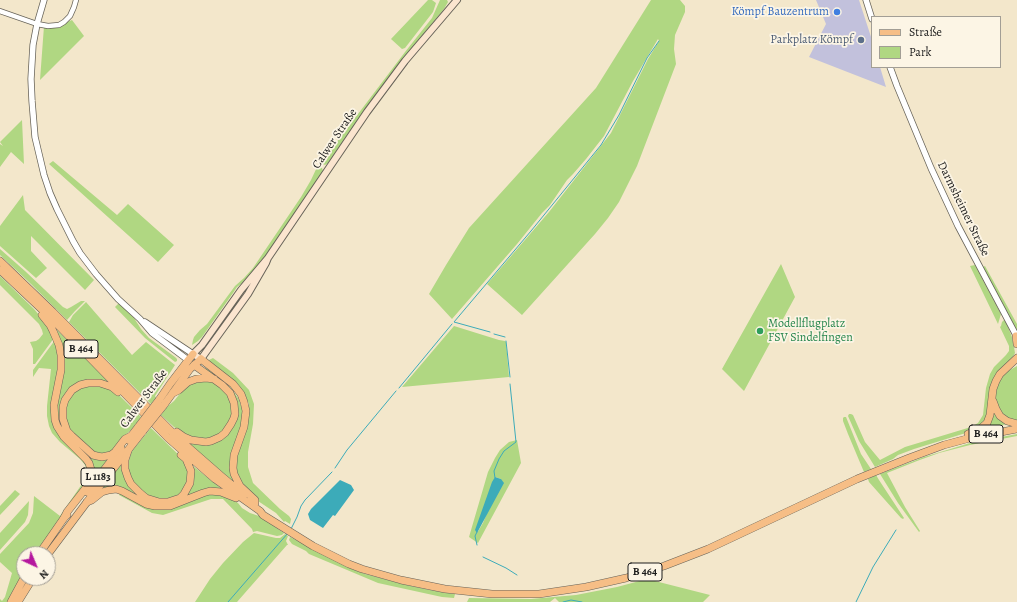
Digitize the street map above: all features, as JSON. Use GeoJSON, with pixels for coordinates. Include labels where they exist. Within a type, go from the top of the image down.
{"type":"FeatureCollection","features":[{"type":"Feature","properties":{"kind":"main road","name":"Calwer Straße"},"geometry":{"type":"LineString","coordinates":[[161,403],[170,384],[188,360],[202,345],[238,294],[268,258],[367,112],[410,55],[457,0]]}},
{"type":"Feature","properties":{"kind":"main road","name":"Calwer Straße"},"geometry":{"type":"LineString","coordinates":[[54,546],[128,451],[141,428],[161,403],[173,393],[194,365],[201,359],[248,294],[268,258]]}},
{"type":"Feature","properties":{"kind":"main road","name":"B 464"},"geometry":{"type":"LineString","coordinates":[[0,261],[54,312],[185,444],[220,475],[282,525],[297,535],[375,572],[426,586],[454,591],[485,594],[546,593],[599,585],[645,572],[695,554],[746,532],[868,474],[919,454],[956,442],[1017,429]]}},
{"type":"Feature","properties":{"kind":"main road","name":"B 464"},"geometry":{"type":"LineString","coordinates":[[0,270],[29,297],[168,438],[215,479],[263,515],[282,525]]}},
{"type":"Feature","properties":{"kind":"main road"},"geometry":{"type":"LineString","coordinates":[[29,297],[34,306],[50,325],[59,345],[61,370],[54,405],[57,426],[64,437],[89,463],[92,473],[89,484],[64,518]]}},
{"type":"Feature","properties":{"kind":"main road"},"geometry":{"type":"LineString","coordinates":[[1017,337],[1017,344]]}},
{"type":"Feature","properties":{"kind":"main road"},"geometry":{"type":"LineString","coordinates":[[193,354],[233,384],[241,394],[246,411],[244,427],[234,455],[233,468],[234,474],[240,486],[255,500],[255,503]]}},
{"type":"Feature","properties":{"kind":"main road"},"geometry":{"type":"LineString","coordinates":[[956,442],[985,425],[990,415],[993,389],[996,381],[1000,374],[1017,359]]}},
{"type":"Feature","properties":{"kind":"main road"},"geometry":{"type":"LineString","coordinates":[[143,402],[149,405],[176,432],[184,437],[206,442],[220,437],[225,433],[235,414],[234,403],[230,393],[188,360]]}},
{"type":"Feature","properties":{"kind":"main road"},"geometry":{"type":"LineString","coordinates":[[173,393],[188,382],[196,379],[214,379]]}},
{"type":"Feature","properties":{"kind":"main road"},"geometry":{"type":"LineString","coordinates":[[131,436],[125,440],[111,455],[102,457],[97,456],[72,436],[65,426],[62,413],[65,400],[72,390],[80,385],[88,383],[107,384],[133,402]]}},
{"type":"Feature","properties":{"kind":"main road"},"geometry":{"type":"LineString","coordinates":[[992,400],[1000,416],[1007,421],[1017,424]]}},
{"type":"Feature","properties":{"kind":"main road","name":"Calwer Straße"},"geometry":{"type":"LineString","coordinates":[[45,546],[64,518],[131,436],[141,428]]}},
{"type":"Feature","properties":{"kind":"main road"},"geometry":{"type":"LineString","coordinates":[[128,451],[125,460],[125,469],[128,478],[135,489],[151,500],[165,502],[172,501],[180,498],[186,490],[190,483],[192,471],[186,459],[171,445],[168,438]]}},
{"type":"Feature","properties":{"kind":"main road"},"geometry":{"type":"LineString","coordinates":[[87,502],[102,492],[116,490],[129,494],[146,504],[164,507],[178,504],[203,493],[215,491],[230,496],[257,513],[263,515]]}},
{"type":"Feature","properties":{"kind":"main road"},"geometry":{"type":"LineString","coordinates":[[11,602],[20,586]]}},
{"type":"Feature","properties":{"kind":"main road"},"geometry":{"type":"LineString","coordinates":[[18,602],[28,586]]}},
{"type":"Feature","properties":{"kind":"street"},"geometry":{"type":"LineString","coordinates":[[44,0],[37,24],[34,45],[31,79],[32,118],[39,156],[50,193],[66,228],[80,253],[100,279],[152,333],[188,360]]}},
{"type":"Feature","properties":{"kind":"street"},"geometry":{"type":"LineString","coordinates":[[0,11],[37,24],[48,26],[58,25],[70,16],[76,0]]}},
{"type":"Feature","properties":{"kind":"street"},"geometry":{"type":"LineString","coordinates":[[866,0],[871,16]]}},
{"type":"Feature","properties":{"kind":"street","name":"Darmsheimer Straße"},"geometry":{"type":"LineString","coordinates":[[890,68],[931,168],[958,226],[1017,337]]}},
{"type":"Feature","properties":{"kind":"street"},"geometry":{"type":"LineString","coordinates":[[140,319],[193,354]]}},
{"type":"Feature","properties":{"kind":"shaded area"},"geometry":{"type":"Polygon","coordinates":[[[816,0],[859,0],[871,37],[871,68],[880,68],[886,87],[809,57],[826,24],[816,0]]]}},
{"type":"Feature","properties":{"kind":"green space"},"geometry":{"type":"Polygon","coordinates":[[[428,0],[432,0],[436,3],[433,12],[405,48],[402,49],[391,39],[428,0]]]}},
{"type":"Feature","properties":{"kind":"green space"},"geometry":{"type":"Polygon","coordinates":[[[440,0],[447,0],[448,2],[444,9],[391,75],[328,163],[325,165],[323,164],[320,157],[329,152],[432,18],[440,0]]]}},
{"type":"Feature","properties":{"kind":"green space"},"geometry":{"type":"Polygon","coordinates":[[[651,0],[680,0],[685,6],[685,12],[675,35],[674,49],[676,64],[637,166],[619,202],[595,234],[522,315],[487,284],[549,212],[611,133],[648,59],[659,41],[658,39],[633,81],[604,136],[567,180],[550,205],[452,319],[429,294],[469,228],[596,88],[651,0]]]}},
{"type":"Feature","properties":{"kind":"green space"},"geometry":{"type":"Polygon","coordinates":[[[72,20],[84,36],[40,80],[44,26],[58,26],[72,20]]]}},
{"type":"Feature","properties":{"kind":"green space"},"geometry":{"type":"Polygon","coordinates":[[[22,120],[24,164],[11,152],[0,167],[0,144],[3,146],[0,142],[22,120]]]}},
{"type":"Feature","properties":{"kind":"green space"},"geometry":{"type":"Polygon","coordinates":[[[53,161],[117,215],[128,204],[174,245],[158,262],[49,164],[53,161]]]}},
{"type":"Feature","properties":{"kind":"green space"},"geometry":{"type":"Polygon","coordinates":[[[318,165],[323,171],[321,175],[273,246],[251,276],[237,287],[202,337],[192,345],[194,337],[207,324],[235,286],[253,268],[301,197],[318,165]]]}},
{"type":"Feature","properties":{"kind":"green space"},"geometry":{"type":"Polygon","coordinates":[[[23,195],[25,210],[94,280],[85,290],[31,236],[31,251],[47,268],[36,278],[0,246],[0,226],[23,195]]]}},
{"type":"Feature","properties":{"kind":"green space"},"geometry":{"type":"Polygon","coordinates":[[[0,249],[63,307],[67,309],[81,301],[85,301],[67,320],[0,255],[0,249]]]}},
{"type":"Feature","properties":{"kind":"green space","name":"Modellflugplatz FSV Sindelfingen"},"geometry":{"type":"Polygon","coordinates":[[[781,264],[795,297],[744,391],[722,369],[781,264]]]}},
{"type":"Feature","properties":{"kind":"green space"},"geometry":{"type":"Polygon","coordinates":[[[975,265],[1001,314],[998,324],[970,266],[975,265]]]}},
{"type":"Feature","properties":{"kind":"green space"},"geometry":{"type":"Polygon","coordinates":[[[985,266],[1017,324],[1017,330],[983,267],[985,266]]]}},
{"type":"Feature","properties":{"kind":"green space"},"geometry":{"type":"Polygon","coordinates":[[[0,276],[34,309],[44,321],[54,338],[35,364],[33,364],[33,349],[30,342],[39,339],[43,334],[42,330],[39,324],[0,285],[0,276]]]}},
{"type":"Feature","properties":{"kind":"green space"},"geometry":{"type":"Polygon","coordinates":[[[86,302],[132,355],[146,342],[175,365],[151,404],[69,322],[73,315],[86,302]]]}},
{"type":"Feature","properties":{"kind":"green space"},"geometry":{"type":"Polygon","coordinates":[[[119,303],[134,318],[149,338],[175,357],[177,361],[175,362],[145,338],[115,307],[119,303]]]}},
{"type":"Feature","properties":{"kind":"green space"},"geometry":{"type":"Polygon","coordinates":[[[1004,320],[1012,337],[1015,353],[1011,360],[1000,371],[983,425],[969,432],[898,455],[893,459],[875,467],[859,441],[848,416],[849,414],[853,415],[865,442],[880,460],[905,447],[971,427],[978,423],[983,415],[986,388],[990,374],[994,367],[1009,351],[1009,346],[1000,327],[1004,320]]]}},
{"type":"Feature","properties":{"kind":"green space"},"geometry":{"type":"Polygon","coordinates":[[[454,326],[505,341],[509,377],[402,387],[454,326]]]}},
{"type":"Feature","properties":{"kind":"green space"},"geometry":{"type":"Polygon","coordinates":[[[57,330],[109,382],[71,389],[60,418],[91,456],[110,457],[99,471],[93,472],[81,449],[66,435],[58,421],[56,408],[62,375],[57,330]]]}},
{"type":"Feature","properties":{"kind":"green space"},"geometry":{"type":"Polygon","coordinates":[[[55,340],[59,365],[52,414],[89,469],[88,483],[42,546],[16,546],[17,586],[8,602],[0,602],[0,599],[2,601],[5,597],[12,573],[0,562],[0,554],[29,523],[33,513],[34,496],[60,516],[84,481],[87,471],[85,465],[80,459],[60,442],[52,433],[49,426],[47,406],[51,369],[39,368],[33,377],[33,370],[55,340]]]}},
{"type":"Feature","properties":{"kind":"green space"},"geometry":{"type":"Polygon","coordinates":[[[213,358],[233,373],[249,390],[254,404],[253,424],[248,452],[248,467],[253,483],[289,516],[291,519],[290,524],[285,521],[284,522],[276,513],[258,501],[241,485],[234,466],[249,411],[249,404],[243,391],[237,383],[210,362],[209,360],[213,358]]]}},
{"type":"Feature","properties":{"kind":"green space"},"geometry":{"type":"Polygon","coordinates":[[[1017,366],[1017,421],[1011,421],[1002,414],[995,402],[995,397],[996,389],[1001,378],[1008,371],[1017,366]]]}},
{"type":"Feature","properties":{"kind":"green space"},"geometry":{"type":"Polygon","coordinates":[[[206,368],[232,389],[242,408],[244,416],[234,450],[237,485],[186,441],[194,443],[225,436],[236,402],[205,369],[206,368]]]}},
{"type":"Feature","properties":{"kind":"green space"},"geometry":{"type":"Polygon","coordinates":[[[199,380],[214,382],[220,387],[230,398],[233,412],[226,430],[210,439],[187,436],[161,415],[184,388],[199,380]]]}},
{"type":"Feature","properties":{"kind":"green space"},"geometry":{"type":"Polygon","coordinates":[[[98,384],[116,392],[141,417],[109,454],[95,453],[70,432],[64,418],[67,401],[76,390],[81,387],[98,384]]]}},
{"type":"Feature","properties":{"kind":"green space"},"geometry":{"type":"Polygon","coordinates":[[[993,409],[1007,424],[985,429],[993,409]]]}},
{"type":"Feature","properties":{"kind":"green space"},"geometry":{"type":"Polygon","coordinates":[[[844,417],[846,417],[861,454],[871,469],[864,472],[843,421],[844,417]]]}},
{"type":"Feature","properties":{"kind":"green space"},"geometry":{"type":"Polygon","coordinates":[[[151,428],[184,460],[187,465],[189,481],[178,495],[164,500],[147,495],[134,483],[129,471],[128,464],[132,451],[151,428]]]}},
{"type":"Feature","properties":{"kind":"green space"},"geometry":{"type":"Polygon","coordinates":[[[1017,434],[1017,436],[970,445],[939,453],[887,473],[920,531],[919,532],[898,503],[880,474],[924,457],[970,443],[1017,434]]]}},
{"type":"Feature","properties":{"kind":"green space"},"geometry":{"type":"Polygon","coordinates":[[[517,440],[521,463],[478,543],[469,537],[488,472],[500,450],[509,442],[517,440]],[[495,477],[477,533],[483,523],[501,479],[495,477]]]}},
{"type":"Feature","properties":{"kind":"green space"},"geometry":{"type":"Polygon","coordinates":[[[120,464],[122,465],[127,483],[143,499],[119,488],[99,490],[120,464]]]}},
{"type":"Feature","properties":{"kind":"green space"},"geometry":{"type":"Polygon","coordinates":[[[193,466],[223,490],[205,491],[174,503],[161,505],[156,505],[145,500],[155,504],[165,504],[173,503],[181,499],[186,494],[193,480],[193,466]]]}},
{"type":"Feature","properties":{"kind":"green space"},"geometry":{"type":"Polygon","coordinates":[[[876,475],[904,518],[903,519],[869,482],[868,479],[876,475]]]}},
{"type":"Feature","properties":{"kind":"green space"},"geometry":{"type":"Polygon","coordinates":[[[15,490],[20,494],[0,515],[0,506],[15,490]]]}},
{"type":"Feature","properties":{"kind":"green space"},"geometry":{"type":"Polygon","coordinates":[[[120,493],[153,509],[160,510],[170,509],[204,495],[216,494],[227,496],[238,503],[242,508],[259,516],[284,533],[277,536],[257,531],[253,532],[252,529],[223,499],[211,499],[163,515],[152,513],[119,495],[120,493]]]}},
{"type":"Feature","properties":{"kind":"green space"},"geometry":{"type":"Polygon","coordinates":[[[29,501],[28,515],[25,522],[0,550],[0,533],[29,501]]]}},
{"type":"Feature","properties":{"kind":"green space"},"geometry":{"type":"Polygon","coordinates":[[[254,533],[276,538],[280,538],[285,534],[288,536],[286,541],[288,545],[237,602],[195,602],[210,579],[223,563],[254,533]]]}},
{"type":"Feature","properties":{"kind":"green space"},"geometry":{"type":"Polygon","coordinates":[[[290,537],[352,569],[365,574],[411,586],[455,594],[454,598],[442,597],[378,583],[309,554],[292,544],[289,540],[290,537]]]}},
{"type":"Feature","properties":{"kind":"green space"},"geometry":{"type":"Polygon","coordinates":[[[647,579],[710,595],[703,602],[559,602],[555,598],[550,602],[467,602],[469,598],[531,599],[576,595],[617,587],[647,579]]]}},
{"type":"Feature","properties":{"kind":"water"},"geometry":{"type":"Polygon","coordinates":[[[495,477],[501,479],[504,483],[477,533],[475,530],[495,477]]]}},
{"type":"Feature","properties":{"kind":"water"},"geometry":{"type":"Polygon","coordinates":[[[340,480],[351,485],[354,490],[335,516],[333,515],[323,528],[310,520],[308,514],[311,509],[340,480]]]}},
{"type":"Feature","properties":{"kind":"waterway"},"geometry":{"type":"LineString","coordinates":[[490,332],[454,322],[601,145],[619,115],[647,58],[659,41]]}},
{"type":"Feature","properties":{"kind":"waterway"},"geometry":{"type":"LineString","coordinates":[[399,388],[452,324]]}},
{"type":"Feature","properties":{"kind":"waterway"},"geometry":{"type":"LineString","coordinates":[[494,334],[505,337]]}},
{"type":"Feature","properties":{"kind":"waterway"},"geometry":{"type":"LineString","coordinates":[[506,341],[510,377]]}},
{"type":"Feature","properties":{"kind":"waterway"},"geometry":{"type":"LineString","coordinates":[[495,478],[494,471],[499,459],[504,451],[516,442],[510,384]]}},
{"type":"Feature","properties":{"kind":"waterway"},"geometry":{"type":"LineString","coordinates":[[335,468],[347,450],[396,391]]}},
{"type":"Feature","properties":{"kind":"waterway"},"geometry":{"type":"LineString","coordinates":[[291,529],[305,500],[332,472]]}},
{"type":"Feature","properties":{"kind":"waterway"},"geometry":{"type":"LineString","coordinates":[[856,602],[873,567],[896,530]]}},
{"type":"Feature","properties":{"kind":"waterway"},"geometry":{"type":"LineString","coordinates":[[477,532],[475,536],[477,545]]}},
{"type":"Feature","properties":{"kind":"waterway"},"geometry":{"type":"LineString","coordinates":[[228,602],[288,533]]}},
{"type":"Feature","properties":{"kind":"waterway"},"geometry":{"type":"LineString","coordinates":[[483,557],[517,575]]}},
{"type":"Feature","properties":{"kind":"waterway"},"geometry":{"type":"LineString","coordinates":[[563,602],[571,600],[582,602]]}},
{"type":"Feature","properties":{"kind":"place","name":"Kömpf Bauzentrum"},"geometry":{"type":"Point","coordinates":[837,12]}},
{"type":"Feature","properties":{"kind":"place","name":"Parkplatz Kömpf"},"geometry":{"type":"Point","coordinates":[861,40]}},
{"type":"Feature","properties":{"kind":"place","name":"Modellflugplatz FSV Sindelfingen"},"geometry":{"type":"Point","coordinates":[760,331]}}]}
